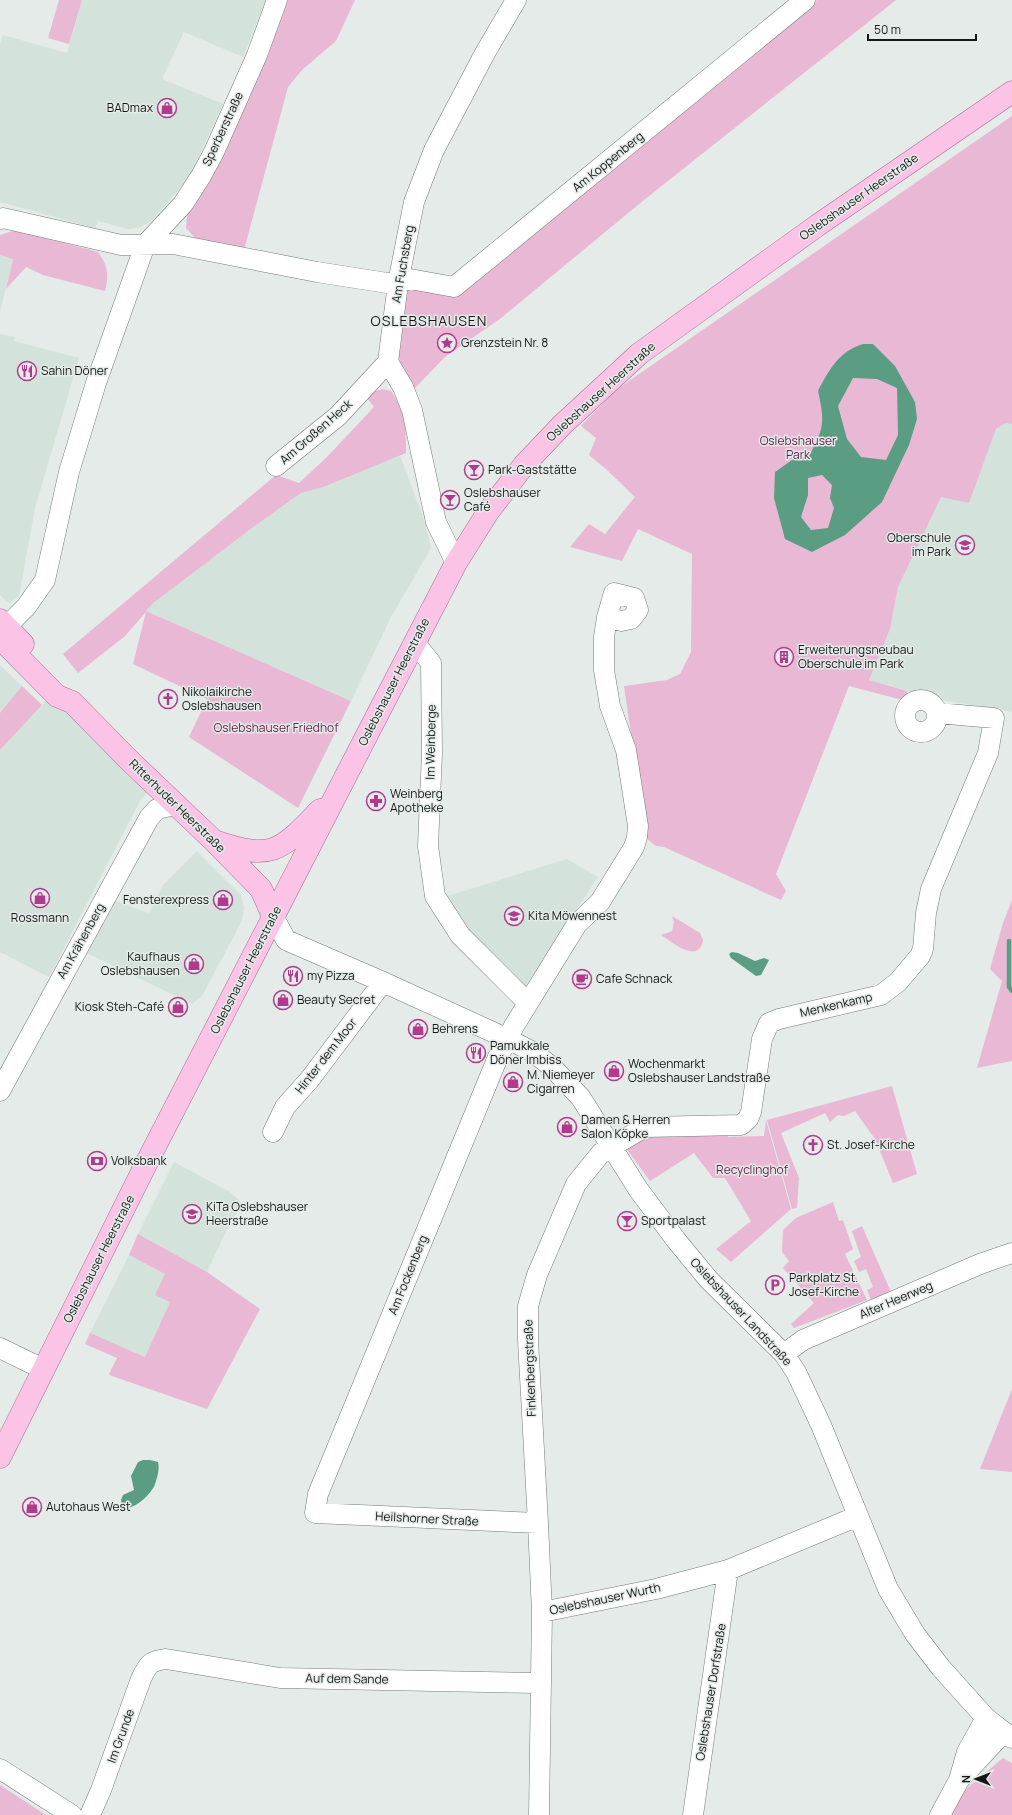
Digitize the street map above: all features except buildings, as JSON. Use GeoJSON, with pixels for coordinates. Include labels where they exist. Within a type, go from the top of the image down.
{"type":"FeatureCollection","features":[{"type":"Feature","properties":{"kind":"main road","name":"Oslebshauser Heerstraße"},"geometry":{"type":"LineString","coordinates":[[0,1457],[43,1369],[273,916],[331,808],[456,563],[488,512],[524,465],[562,424],[639,354],[800,238],[1012,92]]}},
{"type":"Feature","properties":{"kind":"main road","name":"Ritterhuder Heerstraße"},"geometry":{"type":"LineString","coordinates":[[2,629],[66,686],[72,702],[261,889],[273,916]]}},
{"type":"Feature","properties":{"kind":"main road"},"geometry":{"type":"LineString","coordinates":[[214,841],[253,852],[267,851],[282,846],[294,837],[320,810],[331,808]]}},
{"type":"Feature","properties":{"kind":"street","name":"Sperberstraße"},"geometry":{"type":"LineString","coordinates":[[145,245],[183,204],[204,170],[256,55],[278,0]]}},
{"type":"Feature","properties":{"kind":"street","name":"Am Fuchsberg"},"geometry":{"type":"LineString","coordinates":[[388,362],[398,283],[414,202],[434,150],[485,53],[516,0]]}},
{"type":"Feature","properties":{"kind":"street","name":"Am Koppenberg"},"geometry":{"type":"LineString","coordinates":[[398,283],[410,279],[454,287],[805,0]]}},
{"type":"Feature","properties":{"kind":"street"},"geometry":{"type":"LineString","coordinates":[[0,219],[3,218],[121,245],[173,244],[317,272],[387,283],[398,283]]}},
{"type":"Feature","properties":{"kind":"street"},"geometry":{"type":"LineString","coordinates":[[2,629],[26,606],[45,580],[71,465],[96,383],[145,245]]}},
{"type":"Feature","properties":{"kind":"street"},"geometry":{"type":"LineString","coordinates":[[388,362],[403,387],[412,410],[436,522],[456,563]]}},
{"type":"Feature","properties":{"kind":"street","name":"Am Großen Heck"},"geometry":{"type":"LineString","coordinates":[[276,466],[338,416],[388,362]]}},
{"type":"Feature","properties":{"kind":"street","name":"Am Fockenberg"},"geometry":{"type":"LineString","coordinates":[[315,1513],[318,1494],[508,1038],[577,924],[600,902],[634,847],[638,826],[626,750],[610,706],[604,670],[604,637],[607,617]]}},
{"type":"Feature","properties":{"kind":"street","name":"Im Weinberge"},"geometry":{"type":"LineString","coordinates":[[415,642],[431,663],[432,753],[428,846],[435,896],[460,935],[528,1003]]}},
{"type":"Feature","properties":{"kind":"street","name":"Menkenkamp"},"geometry":{"type":"LineString","coordinates":[[611,1146],[645,1127],[741,1125],[748,1119],[751,1112],[762,1039],[769,1023],[779,1019],[881,995],[898,982],[920,956],[923,949],[926,913],[931,889],[988,753],[994,718],[937,713]]}},
{"type":"Feature","properties":{"kind":"street","name":"Am Krähenberg"},"geometry":{"type":"LineString","coordinates":[[0,1091],[149,818],[157,809],[175,805]]}},
{"type":"Feature","properties":{"kind":"street","name":"Oslebshauser Landstraße"},"geometry":{"type":"LineString","coordinates":[[273,916],[286,940],[508,1038],[533,1052],[552,1066],[581,1098],[638,1189],[700,1268],[784,1354],[808,1394],[888,1589],[916,1634],[941,1668],[986,1718],[1008,1735]]}},
{"type":"Feature","properties":{"kind":"street","name":"Hinter dem Moor"},"geometry":{"type":"LineString","coordinates":[[273,1132],[285,1107],[310,1079],[383,982]]}},
{"type":"Feature","properties":{"kind":"street","name":"Finkenbergstraße"},"geometry":{"type":"LineString","coordinates":[[542,1612],[528,1340],[528,1306],[537,1275],[576,1184],[598,1156],[611,1146]]}},
{"type":"Feature","properties":{"kind":"street","name":"Alter Heerweg"},"geometry":{"type":"LineString","coordinates":[[784,1354],[803,1340],[980,1264],[1012,1253]]}},
{"type":"Feature","properties":{"kind":"street"},"geometry":{"type":"LineString","coordinates":[[0,1348],[43,1369]]}},
{"type":"Feature","properties":{"kind":"street","name":"Heilshorner Straße"},"geometry":{"type":"LineString","coordinates":[[315,1513],[538,1523]]}},
{"type":"Feature","properties":{"kind":"street","name":"Oslebshauser Wurth"},"geometry":{"type":"LineString","coordinates":[[539,1815],[542,1612],[656,1589],[728,1570],[858,1516]]}},
{"type":"Feature","properties":{"kind":"street","name":"Oslebshauser Dorfstraße"},"geometry":{"type":"LineString","coordinates":[[692,1815],[728,1570]]}},
{"type":"Feature","properties":{"kind":"street","name":"Auf dem Sande"},"geometry":{"type":"LineString","coordinates":[[155,1660],[166,1659],[280,1678],[540,1683]]}},
{"type":"Feature","properties":{"kind":"street","name":"Im Grunde"},"geometry":{"type":"LineString","coordinates":[[90,1815],[141,1679],[147,1666],[155,1660]]}},
{"type":"Feature","properties":{"kind":"street"},"geometry":{"type":"LineString","coordinates":[[940,1815],[959,1780],[967,1752],[986,1718]]}},
{"type":"Feature","properties":{"kind":"street"},"geometry":{"type":"LineString","coordinates":[[959,1780],[1008,1735]]}},
{"type":"Feature","properties":{"kind":"street"},"geometry":{"type":"LineString","coordinates":[[0,1769],[72,1815]]}},
{"type":"Feature","properties":{"kind":"shaded area"},"geometry":{"type":"Polygon","coordinates":[[[82,0],[266,0],[243,57],[184,32],[162,79],[223,104],[194,167],[185,182],[152,221],[141,227],[128,229],[98,221],[95,228],[0,202],[0,45],[3,35],[67,53],[82,0]]]}},
{"type":"Feature","properties":{"kind":"shaded area"},"geometry":{"type":"Polygon","coordinates":[[[0,255],[13,258],[0,312],[0,255]]]}},
{"type":"Feature","properties":{"kind":"shaded area"},"geometry":{"type":"Polygon","coordinates":[[[0,334],[15,337],[14,341],[79,358],[35,508],[19,596],[9,603],[0,595],[0,334]]]}},
{"type":"Feature","properties":{"kind":"shaded area"},"geometry":{"type":"Polygon","coordinates":[[[863,344],[873,344],[895,366],[915,402],[917,419],[909,445],[882,502],[845,535],[812,552],[785,539],[774,498],[775,472],[792,460],[809,456],[818,439],[822,425],[822,410],[818,391],[826,376],[841,356],[863,344]],[[853,378],[838,406],[847,439],[861,457],[886,460],[898,435],[897,388],[877,379],[853,378]],[[822,475],[808,478],[808,495],[801,517],[811,530],[828,528],[834,508],[830,498],[832,485],[822,475]]]}},
{"type":"Feature","properties":{"kind":"shaded area","name":"Oberschule im Park"},"geometry":{"type":"Polygon","coordinates":[[[1006,423],[1012,424],[1012,712],[942,700],[869,680],[890,629],[898,587],[941,496],[969,502],[996,429],[1006,423]]]}},
{"type":"Feature","properties":{"kind":"shaded area"},"geometry":{"type":"Polygon","coordinates":[[[400,456],[423,517],[431,548],[391,617],[351,701],[146,611],[153,603],[301,493],[400,456]]]}},
{"type":"Feature","properties":{"kind":"shaded area"},"geometry":{"type":"Polygon","coordinates":[[[0,665],[22,686],[0,713],[0,665]]]}},
{"type":"Feature","properties":{"kind":"shaded area"},"geometry":{"type":"Polygon","coordinates":[[[56,690],[153,788],[141,799],[49,977],[0,952],[0,750],[56,690]]]}},
{"type":"Feature","properties":{"kind":"shaded area"},"geometry":{"type":"Polygon","coordinates":[[[197,851],[241,895],[244,908],[242,921],[202,996],[192,1004],[87,953],[115,901],[149,913],[163,885],[197,851]]]}},
{"type":"Feature","properties":{"kind":"shaded area","name":"Kita Möwennest"},"geometry":{"type":"Polygon","coordinates":[[[567,859],[598,877],[521,993],[441,898],[567,859]]]}},
{"type":"Feature","properties":{"kind":"shaded area"},"geometry":{"type":"Polygon","coordinates":[[[732,952],[738,953],[755,961],[764,958],[769,960],[761,975],[756,976],[731,958],[729,954],[732,952]]]}},
{"type":"Feature","properties":{"kind":"shaded area","name":"KiTa Oslebshauser Heerstraße"},"geometry":{"type":"Polygon","coordinates":[[[174,1162],[230,1192],[243,1204],[230,1223],[207,1272],[138,1234],[174,1162]]]}},
{"type":"Feature","properties":{"kind":"shaded area"},"geometry":{"type":"Polygon","coordinates":[[[129,1255],[165,1274],[170,1302],[145,1357],[90,1333],[129,1255]]]}},
{"type":"Feature","properties":{"kind":"shaded area"},"geometry":{"type":"Polygon","coordinates":[[[143,1460],[158,1462],[159,1468],[156,1482],[142,1501],[136,1505],[126,1508],[122,1506],[121,1500],[123,1495],[134,1490],[131,1476],[138,1462],[143,1460]]]}},
{"type":"Feature","properties":{"kind":"green space"},"geometry":{"type":"Polygon","coordinates":[[[59,0],[82,0],[69,44],[48,38],[59,0]]]}},
{"type":"Feature","properties":{"kind":"green space"},"geometry":{"type":"Polygon","coordinates":[[[288,0],[355,0],[336,41],[302,70],[288,87],[244,250],[198,241],[186,228],[187,215],[206,187],[288,0]]]}},
{"type":"Feature","properties":{"kind":"green space"},"geometry":{"type":"Polygon","coordinates":[[[817,0],[896,0],[644,200],[501,318],[445,357],[414,389],[400,364],[398,349],[408,286],[456,293],[817,0]]]}},
{"type":"Feature","properties":{"kind":"green space","name":"Oslebshauser Park"},"geometry":{"type":"Polygon","coordinates":[[[1012,116],[1012,424],[1006,423],[996,429],[969,503],[941,497],[898,587],[890,629],[869,680],[907,691],[906,701],[849,686],[776,874],[786,891],[781,900],[664,847],[656,846],[646,838],[624,686],[667,680],[680,674],[691,652],[692,554],[638,529],[622,561],[570,547],[589,524],[605,534],[635,497],[589,455],[596,438],[581,426],[616,390],[1012,116]]]}},
{"type":"Feature","properties":{"kind":"green space"},"geometry":{"type":"Polygon","coordinates":[[[16,230],[98,252],[106,266],[107,271],[105,291],[43,275],[26,267],[6,289],[13,259],[0,255],[0,235],[16,230]]]}},
{"type":"Feature","properties":{"kind":"green space","name":"Oslebshauser Friedhof"},"geometry":{"type":"Polygon","coordinates":[[[383,389],[391,391],[400,406],[405,427],[406,453],[323,487],[301,493],[153,603],[146,611],[351,701],[298,808],[189,737],[207,699],[133,664],[146,612],[125,636],[78,673],[63,654],[276,475],[299,483],[326,458],[374,407],[367,398],[375,391],[383,389]]]}},
{"type":"Feature","properties":{"kind":"green space"},"geometry":{"type":"Polygon","coordinates":[[[22,686],[42,705],[0,750],[0,713],[22,686]]]}},
{"type":"Feature","properties":{"kind":"green space"},"geometry":{"type":"Polygon","coordinates":[[[1012,900],[1012,1061],[977,1068],[1002,981],[990,969],[1003,923],[1012,900]]]}},
{"type":"Feature","properties":{"kind":"green space"},"geometry":{"type":"Polygon","coordinates":[[[672,916],[700,933],[703,940],[700,947],[696,951],[685,950],[661,935],[672,931],[674,922],[672,916]]]}},
{"type":"Feature","properties":{"kind":"green space"},"geometry":{"type":"Polygon","coordinates":[[[892,1086],[917,1174],[893,1183],[875,1139],[855,1111],[844,1116],[838,1115],[830,1122],[825,1113],[781,1133],[799,1178],[797,1208],[792,1209],[767,1120],[892,1086]]]}},
{"type":"Feature","properties":{"kind":"green space","name":"Recyclinghof"},"geometry":{"type":"Polygon","coordinates":[[[766,1120],[791,1209],[731,1262],[716,1249],[751,1221],[725,1178],[713,1178],[694,1153],[650,1181],[626,1148],[644,1133],[728,1134],[728,1137],[764,1136],[766,1120]]]}},
{"type":"Feature","properties":{"kind":"green space"},"geometry":{"type":"Polygon","coordinates":[[[833,1202],[839,1221],[843,1220],[853,1249],[845,1254],[867,1300],[794,1328],[791,1324],[814,1303],[783,1268],[789,1261],[782,1252],[783,1230],[796,1218],[833,1202]]]}},
{"type":"Feature","properties":{"kind":"green space"},"geometry":{"type":"Polygon","coordinates":[[[862,1226],[891,1292],[871,1300],[867,1290],[873,1287],[866,1269],[859,1272],[854,1261],[861,1257],[852,1231],[862,1226]]]}},
{"type":"Feature","properties":{"kind":"green space"},"geometry":{"type":"Polygon","coordinates":[[[138,1234],[207,1272],[260,1309],[207,1409],[112,1376],[109,1374],[117,1358],[85,1344],[90,1333],[145,1357],[170,1302],[155,1295],[165,1274],[129,1255],[138,1234]]]}},
{"type":"Feature","properties":{"kind":"green space"},"geometry":{"type":"Polygon","coordinates":[[[1012,1389],[1012,1472],[980,1469],[1012,1389]]]}},
{"type":"Feature","properties":{"kind":"green space"},"geometry":{"type":"Polygon","coordinates":[[[1003,1758],[1012,1763],[1012,1815],[951,1815],[965,1790],[1003,1758]]]}},
{"type":"Feature","properties":{"kind":"green space"},"geometry":{"type":"Polygon","coordinates":[[[0,1785],[46,1815],[0,1815],[0,1785]]]}},
{"type":"Feature","properties":{"kind":"waterway"},"geometry":{"type":"LineString","coordinates":[[1009,941],[1009,987],[1012,991]]}},
{"type":"Feature","properties":{"kind":"place","name":"BADmax"},"geometry":{"type":"Point","coordinates":[167,108]}},
{"type":"Feature","properties":{"kind":"place","name":"Grenzstein Nr. 8"},"geometry":{"type":"Point","coordinates":[447,343]}},
{"type":"Feature","properties":{"kind":"place","name":"Sahin Döner"},"geometry":{"type":"Point","coordinates":[27,371]}},
{"type":"Feature","properties":{"kind":"place","name":"Park-Gaststätte"},"geometry":{"type":"Point","coordinates":[474,470]}},
{"type":"Feature","properties":{"kind":"place","name":"Oslebshauser Café"},"geometry":{"type":"Point","coordinates":[450,500]}},
{"type":"Feature","properties":{"kind":"place","name":"Oberschule im Park"},"geometry":{"type":"Point","coordinates":[965,545]}},
{"type":"Feature","properties":{"kind":"place","name":"Erweiterungsneubau Oberschule im Park"},"geometry":{"type":"Point","coordinates":[784,657]}},
{"type":"Feature","properties":{"kind":"place","name":"Nikolaikirche Oslebshausen"},"geometry":{"type":"Point","coordinates":[168,699]}},
{"type":"Feature","properties":{"kind":"place","name":"Weinberg Apotheke"},"geometry":{"type":"Point","coordinates":[376,801]}},
{"type":"Feature","properties":{"kind":"place","name":"Rossmann"},"geometry":{"type":"Point","coordinates":[40,898]}},
{"type":"Feature","properties":{"kind":"place","name":"Fensterexpress"},"geometry":{"type":"Point","coordinates":[223,900]}},
{"type":"Feature","properties":{"kind":"place","name":"Kita Möwennest"},"geometry":{"type":"Point","coordinates":[514,916]}},
{"type":"Feature","properties":{"kind":"place","name":"Kaufhaus Oslebshausen"},"geometry":{"type":"Point","coordinates":[194,964]}},
{"type":"Feature","properties":{"kind":"place","name":"my Pizza"},"geometry":{"type":"Point","coordinates":[293,976]}},
{"type":"Feature","properties":{"kind":"place","name":"Cafe Schnack"},"geometry":{"type":"Point","coordinates":[582,979]}},
{"type":"Feature","properties":{"kind":"place","name":"Beauty Secret"},"geometry":{"type":"Point","coordinates":[283,1000]}},
{"type":"Feature","properties":{"kind":"place","name":"Kiosk Steh-Café"},"geometry":{"type":"Point","coordinates":[178,1007]}},
{"type":"Feature","properties":{"kind":"place","name":"Behrens"},"geometry":{"type":"Point","coordinates":[418,1029]}},
{"type":"Feature","properties":{"kind":"place","name":"Pamukkale Döner Imbiss"},"geometry":{"type":"Point","coordinates":[476,1053]}},
{"type":"Feature","properties":{"kind":"place","name":"Wochenmarkt Oslebshauser Landstraße"},"geometry":{"type":"Point","coordinates":[614,1071]}},
{"type":"Feature","properties":{"kind":"place","name":"M. Niemeyer Cigarren"},"geometry":{"type":"Point","coordinates":[513,1082]}},
{"type":"Feature","properties":{"kind":"place","name":"Damen & Herren Salon Köpke"},"geometry":{"type":"Point","coordinates":[567,1127]}},
{"type":"Feature","properties":{"kind":"place","name":"St. Josef-Kirche"},"geometry":{"type":"Point","coordinates":[813,1145]}},
{"type":"Feature","properties":{"kind":"place","name":"Volksbank"},"geometry":{"type":"Point","coordinates":[97,1161]}},
{"type":"Feature","properties":{"kind":"place","name":"KiTa Oslebshauser Heerstraße"},"geometry":{"type":"Point","coordinates":[192,1214]}},
{"type":"Feature","properties":{"kind":"place","name":"Sportpalast"},"geometry":{"type":"Point","coordinates":[627,1221]}},
{"type":"Feature","properties":{"kind":"place","name":"Parkplatz St. Josef-Kirche"},"geometry":{"type":"Point","coordinates":[775,1285]}},
{"type":"Feature","properties":{"kind":"place","name":"Autohaus West"},"geometry":{"type":"Point","coordinates":[32,1507]}},
{"type":"Feature","properties":{"kind":"district","name":"OSLEBSHAUSEN"},"geometry":{"type":"Point","coordinates":[429,321]}}]}
